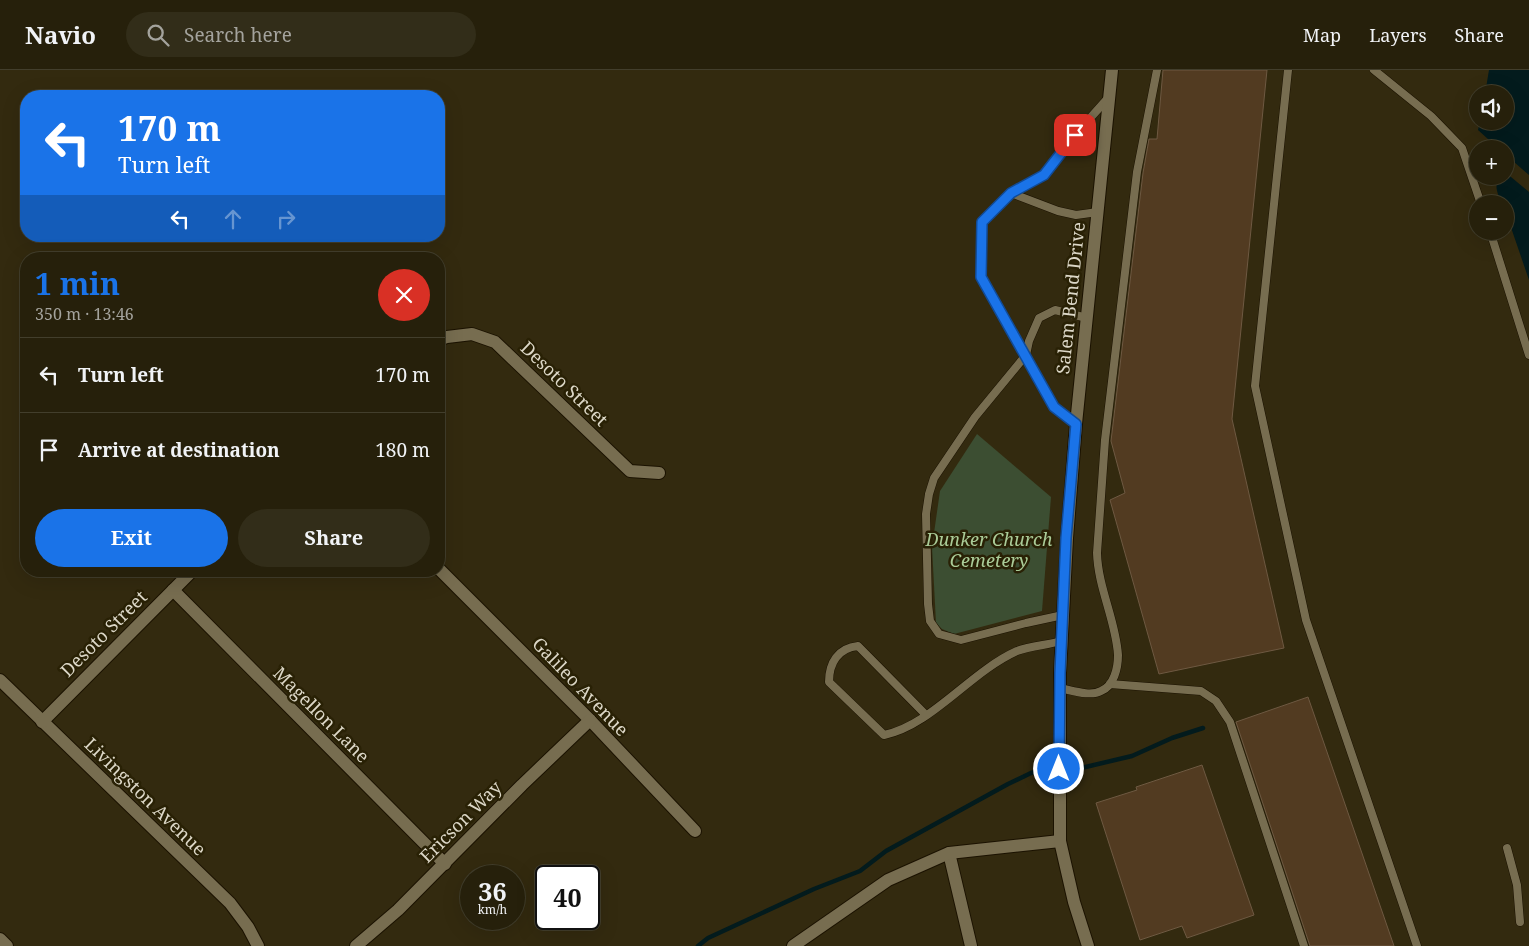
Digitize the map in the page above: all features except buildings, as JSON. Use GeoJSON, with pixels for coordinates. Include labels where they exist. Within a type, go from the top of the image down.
{"type":"FeatureCollection","features":[{"type":"Feature","properties":{"kind":"street","name":"Salem Bend Drive"},"geometry":{"type":"LineString","coordinates":[[1088,946],[1074,902],[1060,841],[1060,688],[1066,538],[1112,70]]}},
{"type":"Feature","properties":{"kind":"street","name":"Desoto Street"},"geometry":{"type":"LineString","coordinates":[[445,338],[472,334],[495,342],[630,471],[659,473]]}},
{"type":"Feature","properties":{"kind":"street","name":"Galileo Avenue"},"geometry":{"type":"LineString","coordinates":[[445,574],[590,720],[695,831]]}},
{"type":"Feature","properties":{"kind":"street","name":"Desoto Street"},"geometry":{"type":"LineString","coordinates":[[42,722],[186,577]]}},
{"type":"Feature","properties":{"kind":"street","name":"Magellon Lane"},"geometry":{"type":"LineString","coordinates":[[173,590],[445,864]]}},
{"type":"Feature","properties":{"kind":"street","name":"Livingston Avenue"},"geometry":{"type":"LineString","coordinates":[[0,680],[230,903],[248,927],[258,946]]}},
{"type":"Feature","properties":{"kind":"street","name":"Ericson Way"},"geometry":{"type":"LineString","coordinates":[[356,946],[398,910],[590,720]]}},
{"type":"Feature","properties":{"kind":"street"},"geometry":{"type":"LineString","coordinates":[[793,946],[888,880],[949,854],[1060,841]]}},
{"type":"Feature","properties":{"kind":"street"},"geometry":{"type":"LineString","coordinates":[[949,854],[972,946]]}},
{"type":"Feature","properties":{"kind":"street"},"geometry":{"type":"LineString","coordinates":[[0,939],[7,946]]}},
{"type":"Feature","properties":{"kind":"lane"},"geometry":{"type":"LineString","coordinates":[[1060,688],[1088,693],[1101,692],[1110,684],[1116,672],[1118,655],[1098,569],[1097,553],[1105,440],[1137,172],[1157,70]]}},
{"type":"Feature","properties":{"kind":"lane"},"geometry":{"type":"LineString","coordinates":[[1288,70],[1255,386],[1306,620],[1417,946]]}},
{"type":"Feature","properties":{"kind":"lane"},"geometry":{"type":"LineString","coordinates":[[1374,70],[1432,116],[1462,148],[1478,195]]}},
{"type":"Feature","properties":{"kind":"lane"},"geometry":{"type":"LineString","coordinates":[[1076,424],[1054,407],[981,277],[982,222],[1011,193],[1044,175],[1075,135],[1110,95]]}},
{"type":"Feature","properties":{"kind":"lane"},"geometry":{"type":"LineString","coordinates":[[1011,193],[1058,211],[1076,215],[1098,212]]}},
{"type":"Feature","properties":{"kind":"lane"},"geometry":{"type":"LineString","coordinates":[[1493,240],[1529,355]]}},
{"type":"Feature","properties":{"kind":"lane"},"geometry":{"type":"LineString","coordinates":[[1063,616],[1026,623],[961,640],[939,634],[930,621],[926,514],[934,478],[975,417],[1026,356],[1029,341],[1038,318],[1055,310],[1087,318]]}},
{"type":"Feature","properties":{"kind":"lane"},"geometry":{"type":"LineString","coordinates":[[926,715],[858,646],[849,647],[833,662],[829,670],[829,682],[884,735],[898,732],[913,725],[984,671],[1017,651],[1062,642]]}},
{"type":"Feature","properties":{"kind":"lane"},"geometry":{"type":"LineString","coordinates":[[1110,684],[1201,691],[1216,701],[1230,722],[1304,946]]}},
{"type":"Feature","properties":{"kind":"lane"},"geometry":{"type":"LineString","coordinates":[[1507,848],[1517,885],[1520,922]]}},
{"type":"Feature","properties":{"kind":"green space","name":"Dunker Church Cemetery"},"geometry":{"type":"Polygon","coordinates":[[[977,434],[1051,497],[1042,611],[954,634],[942,629],[936,623],[932,547],[940,491],[977,434]]]}},
{"type":"Feature","properties":{"kind":"water"},"geometry":{"type":"Polygon","coordinates":[[[1489,70],[1529,70],[1529,175],[1514,162],[1514,140],[1489,140],[1478,130],[1514,130],[1514,85],[1486,85],[1489,70]]]}},
{"type":"Feature","properties":{"kind":"water"},"geometry":{"type":"Polygon","coordinates":[[[1514,180],[1529,192],[1529,280],[1514,236],[1514,195],[1499,195],[1497,185],[1514,185],[1514,180]]]}},
{"type":"Feature","properties":{"kind":"waterway"},"geometry":{"type":"LineString","coordinates":[[1077,769],[1132,756],[1172,738],[1203,728]]}},
{"type":"Feature","properties":{"kind":"waterway"},"geometry":{"type":"LineString","coordinates":[[698,946],[708,938],[814,889],[860,871],[886,851],[1008,784],[1042,770]]}},
{"type":"Feature","properties":{"kind":"route"},"geometry":{"type":"LineString","coordinates":[[1059,769],[1060,673],[1066,538],[1076,424],[1054,407],[981,277],[982,222],[1011,193],[1044,175],[1075,135]]}}]}
